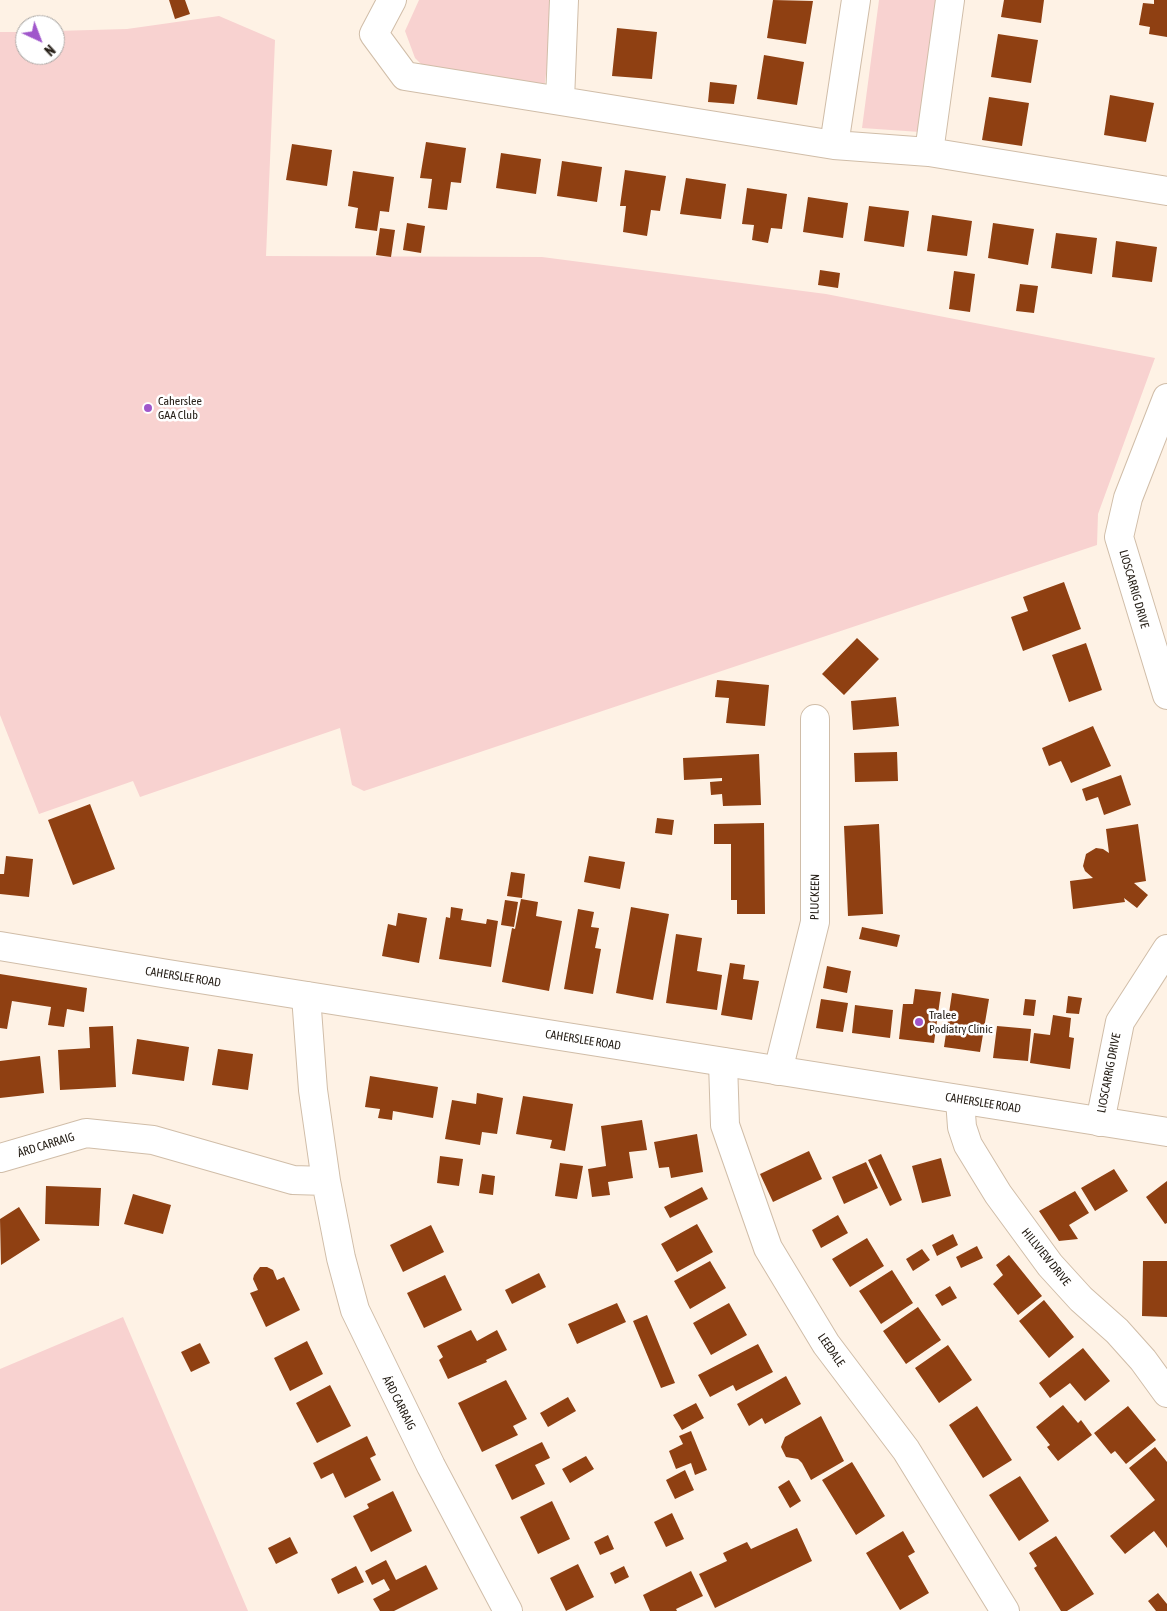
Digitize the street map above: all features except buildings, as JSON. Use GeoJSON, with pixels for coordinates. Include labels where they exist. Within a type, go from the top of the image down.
{"type":"FeatureCollection","features":[{"type":"Feature","properties":{"kind":"street"},"geometry":{"type":"LineString","coordinates":[[392,0],[374,34],[405,76],[834,145],[929,152],[1167,191]]}},
{"type":"Feature","properties":{"kind":"street"},"geometry":{"type":"LineString","coordinates":[[560,100],[564,0]]}},
{"type":"Feature","properties":{"kind":"street"},"geometry":{"type":"LineString","coordinates":[[834,145],[856,0]]}},
{"type":"Feature","properties":{"kind":"street"},"geometry":{"type":"LineString","coordinates":[[929,152],[950,0]]}},
{"type":"Feature","properties":{"kind":"street","name":"LIOSCARRIG DRIVE"},"geometry":{"type":"LineString","coordinates":[[1167,398],[1128,498],[1119,537],[1167,695]]}},
{"type":"Feature","properties":{"kind":"street","name":"PLUCKEEN"},"geometry":{"type":"LineString","coordinates":[[778,1071],[815,922],[815,719]]}},
{"type":"Feature","properties":{"kind":"street","name":"CAHERSLEE ROAD"},"geometry":{"type":"LineString","coordinates":[[0,946],[1167,1132]]}},
{"type":"Feature","properties":{"kind":"street","name":"LIOSCARRIG DRIVE"},"geometry":{"type":"LineString","coordinates":[[1100,1122],[1120,1022],[1167,949]]}},
{"type":"Feature","properties":{"kind":"street","name":"ÁRD CARRAIG"},"geometry":{"type":"LineString","coordinates":[[306,996],[313,1090],[326,1181],[341,1258],[355,1310],[431,1466],[508,1611]]}},
{"type":"Feature","properties":{"kind":"street","name":"LEEDALE"},"geometry":{"type":"LineString","coordinates":[[723,1062],[725,1125],[768,1248],[826,1344],[906,1450],[1005,1611]]}},
{"type":"Feature","properties":{"kind":"street","name":"HILLVIEW DRIVE"},"geometry":{"type":"LineString","coordinates":[[960,1100],[962,1127],[968,1145],[998,1194],[1050,1265],[1081,1299],[1116,1331],[1143,1360],[1167,1393]]}},
{"type":"Feature","properties":{"kind":"street","name":"ÁRD CARRAIG"},"geometry":{"type":"LineString","coordinates":[[0,1158],[86,1133],[153,1140],[293,1180],[326,1181]]}},
{"type":"Feature","properties":{"kind":"shaded area"},"geometry":{"type":"Polygon","coordinates":[[[419,0],[555,0],[544,90],[432,75],[415,58],[405,31],[419,0]]]}},
{"type":"Feature","properties":{"kind":"shaded area"},"geometry":{"type":"Polygon","coordinates":[[[879,0],[938,0],[920,132],[862,128],[879,0]]]}},
{"type":"Feature","properties":{"kind":"shaded area"},"geometry":{"type":"Polygon","coordinates":[[[219,16],[275,40],[266,256],[542,257],[826,294],[1155,358],[1098,514],[1097,545],[364,791],[352,785],[340,728],[140,797],[133,781],[39,814],[0,715],[0,32],[15,32],[15,65],[65,65],[65,31],[127,29],[219,16]]]}},
{"type":"Feature","properties":{"kind":"shaded area"},"geometry":{"type":"Polygon","coordinates":[[[123,1317],[248,1611],[0,1611],[0,1369],[123,1317]]]}},
{"type":"Feature","properties":{"kind":"place","name":"Caherslee GAA Club"},"geometry":{"type":"Point","coordinates":[148,408]}},
{"type":"Feature","properties":{"kind":"place","name":"Tralee Podiatry Clinic"},"geometry":{"type":"Point","coordinates":[919,1022]}}]}
